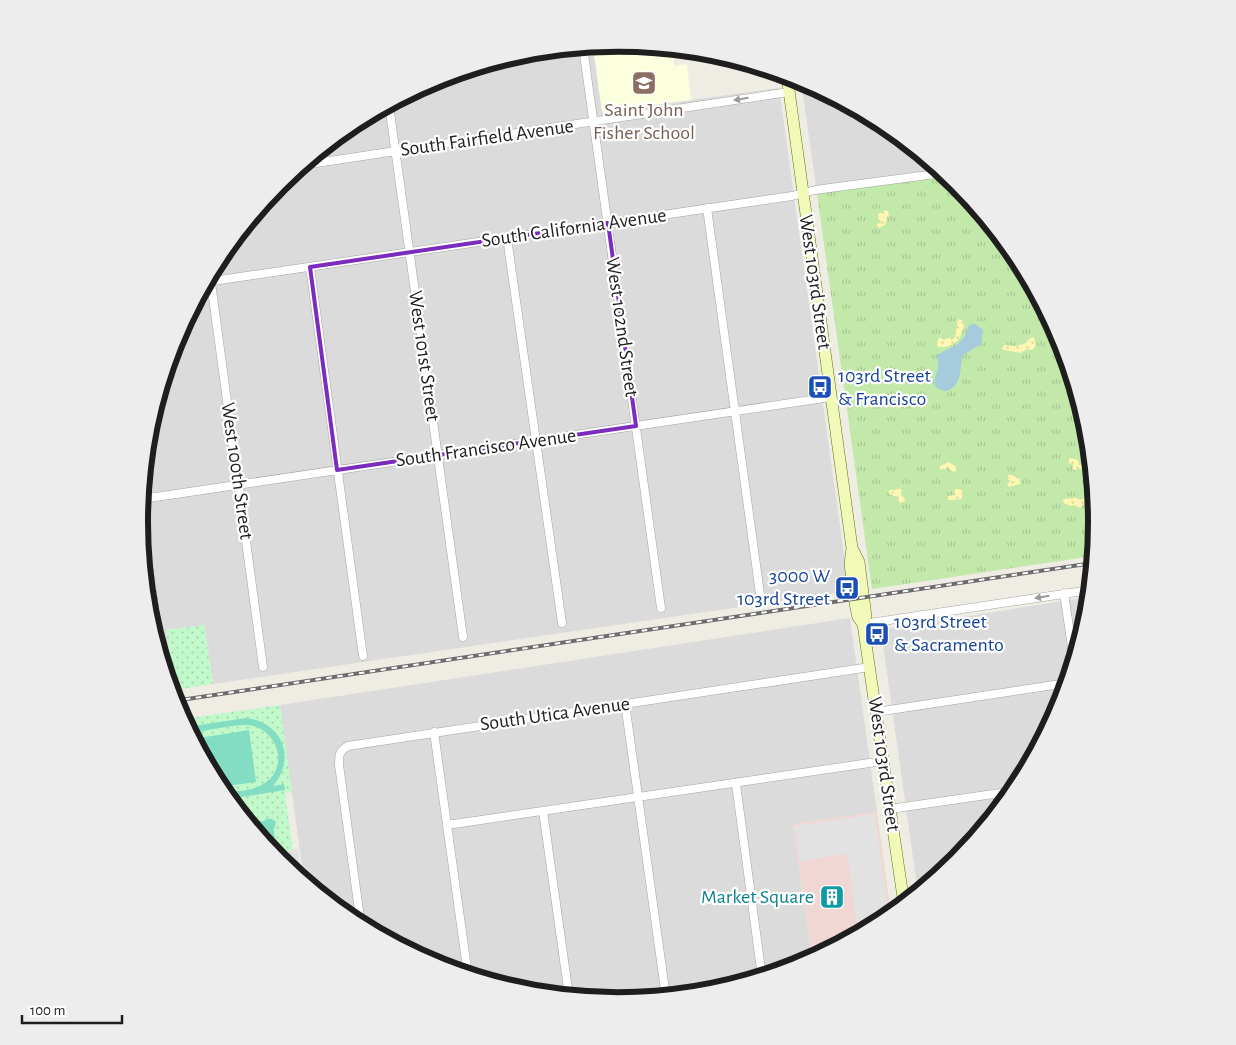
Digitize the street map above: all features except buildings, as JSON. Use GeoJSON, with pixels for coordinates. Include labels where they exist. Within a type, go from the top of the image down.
{"type":"FeatureCollection","features":[{"type":"Feature","properties":{"kind":"main road","name":"West 103rd Street"},"geometry":{"type":"LineString","coordinates":[[788,84],[852,548],[850,564],[855,603],[858,618],[863,624],[903,896]]}},
{"type":"Feature","properties":{"kind":"street","name":"West 102nd Street"},"geometry":{"type":"LineString","coordinates":[[584,54],[661,608]]}},
{"type":"Feature","properties":{"kind":"street","name":"South Fairfield Avenue"},"geometry":{"type":"LineString","coordinates":[[315,163],[789,92]]}},
{"type":"Feature","properties":{"kind":"street","name":"West 101st Street"},"geometry":{"type":"LineString","coordinates":[[390,111],[463,637]]}},
{"type":"Feature","properties":{"kind":"street","name":"South California Avenue"},"geometry":{"type":"LineString","coordinates":[[216,279],[507,238],[933,173]]}},
{"type":"Feature","properties":{"kind":"street"},"geometry":{"type":"LineString","coordinates":[[707,208],[760,594]]}},
{"type":"Feature","properties":{"kind":"street"},"geometry":{"type":"LineString","coordinates":[[507,238],[562,623]]}},
{"type":"Feature","properties":{"kind":"street"},"geometry":{"type":"LineString","coordinates":[[310,267],[363,656]]}},
{"type":"Feature","properties":{"kind":"street","name":"West 100th Street"},"geometry":{"type":"LineString","coordinates":[[210,288],[263,667]]}},
{"type":"Feature","properties":{"kind":"street","name":"South Francisco Avenue"},"geometry":{"type":"LineString","coordinates":[[149,498],[831,397]]}},
{"type":"Feature","properties":{"kind":"street"},"geometry":{"type":"LineString","coordinates":[[863,624],[1083,591]]}},
{"type":"Feature","properties":{"kind":"street"},"geometry":{"type":"LineString","coordinates":[[1064,593],[1072,645]]}},
{"type":"Feature","properties":{"kind":"street","name":"South Utica Avenue"},"geometry":{"type":"LineString","coordinates":[[360,915],[339,765],[339,755],[342,749],[355,743],[870,667]]}},
{"type":"Feature","properties":{"kind":"street"},"geometry":{"type":"LineString","coordinates":[[876,712],[1059,684]]}},
{"type":"Feature","properties":{"kind":"street"},"geometry":{"type":"LineString","coordinates":[[625,703],[665,989]]}},
{"type":"Feature","properties":{"kind":"street"},"geometry":{"type":"LineString","coordinates":[[434,732],[467,968]]}},
{"type":"Feature","properties":{"kind":"street"},"geometry":{"type":"LineString","coordinates":[[447,825],[883,761]]}},
{"type":"Feature","properties":{"kind":"street"},"geometry":{"type":"LineString","coordinates":[[736,784],[761,970]]}},
{"type":"Feature","properties":{"kind":"street"},"geometry":{"type":"LineString","coordinates":[[890,809],[1003,793]]}},
{"type":"Feature","properties":{"kind":"street"},"geometry":{"type":"LineString","coordinates":[[543,811],[568,989]]}},
{"type":"Feature","properties":{"kind":"highlighted area"},"geometry":{"type":"Polygon","coordinates":[[[608,223],[636,426],[337,470],[310,267],[608,223]]]}},
{"type":"Feature","properties":{"kind":"shaded area","name":"Saint John Fisher School"},"geometry":{"type":"Polygon","coordinates":[[[618,52],[673,56],[674,66],[687,64],[691,100],[602,112],[594,54],[618,52]]]}},
{"type":"Feature","properties":{"kind":"shaded area"},"geometry":{"type":"Polygon","coordinates":[[[594,54],[602,112],[779,88],[849,591],[213,684],[204,625],[166,630],[172,671],[157,614],[152,584],[148,522],[152,461],[164,401],[173,371],[196,315],[227,261],[265,213],[308,169],[357,132],[383,115],[410,101],[467,77],[526,62],[594,54]]]}},
{"type":"Feature","properties":{"kind":"shaded area"},"geometry":{"type":"Polygon","coordinates":[[[802,90],[853,115],[904,150],[936,176],[817,194],[802,90]]]}},
{"type":"Feature","properties":{"kind":"shaded area"},"geometry":{"type":"Polygon","coordinates":[[[1082,598],[1072,644],[1063,674],[1040,730],[1025,758],[991,809],[950,855],[917,885],[881,630],[1082,598]]]}},
{"type":"Feature","properties":{"kind":"shaded area"},"geometry":{"type":"Polygon","coordinates":[[[850,618],[877,812],[793,824],[811,951],[769,968],[710,983],[679,988],[649,991],[587,991],[526,983],[467,968],[410,944],[383,930],[357,913],[303,871],[280,705],[850,618]]]}},
{"type":"Feature","properties":{"kind":"shaded area","name":"Market Square"},"geometry":{"type":"Polygon","coordinates":[[[877,812],[890,905],[853,930],[811,951],[793,824],[877,812]]]}},
{"type":"Feature","properties":{"kind":"shaded area"},"geometry":{"type":"Polygon","coordinates":[[[875,814],[888,907],[857,927],[848,856],[842,854],[800,862],[795,826],[875,814]]]}},
{"type":"Feature","properties":{"kind":"shaded area"},"geometry":{"type":"Polygon","coordinates":[[[298,849],[301,869],[286,855],[283,852],[298,849]]]}},
{"type":"Feature","properties":{"kind":"green space"},"geometry":{"type":"Polygon","coordinates":[[[936,176],[991,236],[1009,261],[1040,315],[1063,371],[1072,401],[1084,461],[1087,492],[1087,557],[872,589],[817,194],[936,176]]]}},
{"type":"Feature","properties":{"kind":"green space"},"geometry":{"type":"Polygon","coordinates":[[[204,625],[213,684],[179,689],[172,671],[166,630],[204,625]]]}},
{"type":"Feature","properties":{"kind":"green space"},"geometry":{"type":"Polygon","coordinates":[[[280,705],[292,792],[285,793],[293,850],[283,852],[245,809],[227,784],[191,718],[280,705]]]}},
{"type":"Feature","properties":{"kind":"green space"},"geometry":{"type":"Polygon","coordinates":[[[246,718],[269,726],[282,743],[284,753],[284,764],[273,786],[284,784],[285,790],[237,798],[233,792],[255,788],[273,776],[277,767],[277,749],[273,740],[266,733],[248,725],[197,732],[194,726],[246,718]]]}},
{"type":"Feature","properties":{"kind":"green space"},"geometry":{"type":"Polygon","coordinates":[[[249,730],[256,782],[228,786],[200,738],[249,730]]]}},
{"type":"Feature","properties":{"kind":"green space"},"geometry":{"type":"Polygon","coordinates":[[[272,819],[276,822],[274,829],[275,843],[255,821],[272,819]]]}},
{"type":"Feature","properties":{"kind":"sand"},"geometry":{"type":"Polygon","coordinates":[[[886,210],[889,213],[885,225],[879,228],[877,224],[882,222],[878,219],[878,214],[886,210]]]}},
{"type":"Feature","properties":{"kind":"sand"},"geometry":{"type":"Polygon","coordinates":[[[958,319],[963,321],[964,324],[957,342],[949,346],[938,347],[939,337],[944,340],[948,337],[952,340],[955,337],[958,319]]]}},
{"type":"Feature","properties":{"kind":"sand"},"geometry":{"type":"Polygon","coordinates":[[[1033,337],[1035,347],[1032,350],[1027,349],[1021,353],[1002,348],[1004,345],[1017,346],[1026,343],[1033,337]]]}},
{"type":"Feature","properties":{"kind":"sand"},"geometry":{"type":"Polygon","coordinates":[[[1071,458],[1078,460],[1079,465],[1083,465],[1083,468],[1073,470],[1073,464],[1069,463],[1071,458]]]}},
{"type":"Feature","properties":{"kind":"sand"},"geometry":{"type":"Polygon","coordinates":[[[949,462],[956,467],[956,471],[953,472],[948,468],[940,470],[940,466],[949,462]]]}},
{"type":"Feature","properties":{"kind":"sand"},"geometry":{"type":"Polygon","coordinates":[[[1008,475],[1020,479],[1020,484],[1009,487],[1007,484],[1011,481],[1007,479],[1008,475]]]}},
{"type":"Feature","properties":{"kind":"sand"},"geometry":{"type":"Polygon","coordinates":[[[898,488],[902,490],[901,495],[905,499],[904,503],[900,503],[897,497],[889,494],[889,490],[898,488]]]}},
{"type":"Feature","properties":{"kind":"sand"},"geometry":{"type":"Polygon","coordinates":[[[956,489],[962,490],[962,499],[948,500],[947,496],[955,495],[954,491],[956,489]]]}},
{"type":"Feature","properties":{"kind":"sand"},"geometry":{"type":"Polygon","coordinates":[[[1068,497],[1071,499],[1076,497],[1080,500],[1085,498],[1087,501],[1080,508],[1077,508],[1075,505],[1071,506],[1063,503],[1063,500],[1068,497]]]}},
{"type":"Feature","properties":{"kind":"water"},"geometry":{"type":"Polygon","coordinates":[[[975,324],[983,330],[981,344],[963,355],[958,381],[951,389],[946,391],[937,388],[934,382],[938,366],[937,355],[958,344],[965,336],[969,325],[975,324]]]}},
{"type":"Feature","properties":{"kind":"railway"},"geometry":{"type":"LineString","coordinates":[[183,700],[1086,564]]}},
{"type":"Feature","properties":{"kind":"place","name":"Saint John Fisher School"},"geometry":{"type":"Point","coordinates":[644,83]}},
{"type":"Feature","properties":{"kind":"place","name":"103rd Street & Francisco"},"geometry":{"type":"Point","coordinates":[820,387]}},
{"type":"Feature","properties":{"kind":"place","name":"3000 W 103rd Street"},"geometry":{"type":"Point","coordinates":[847,588]}},
{"type":"Feature","properties":{"kind":"place","name":"103rd Street & Sacramento"},"geometry":{"type":"Point","coordinates":[877,634]}},
{"type":"Feature","properties":{"kind":"place","name":"Market Square"},"geometry":{"type":"Point","coordinates":[832,897]}}]}
